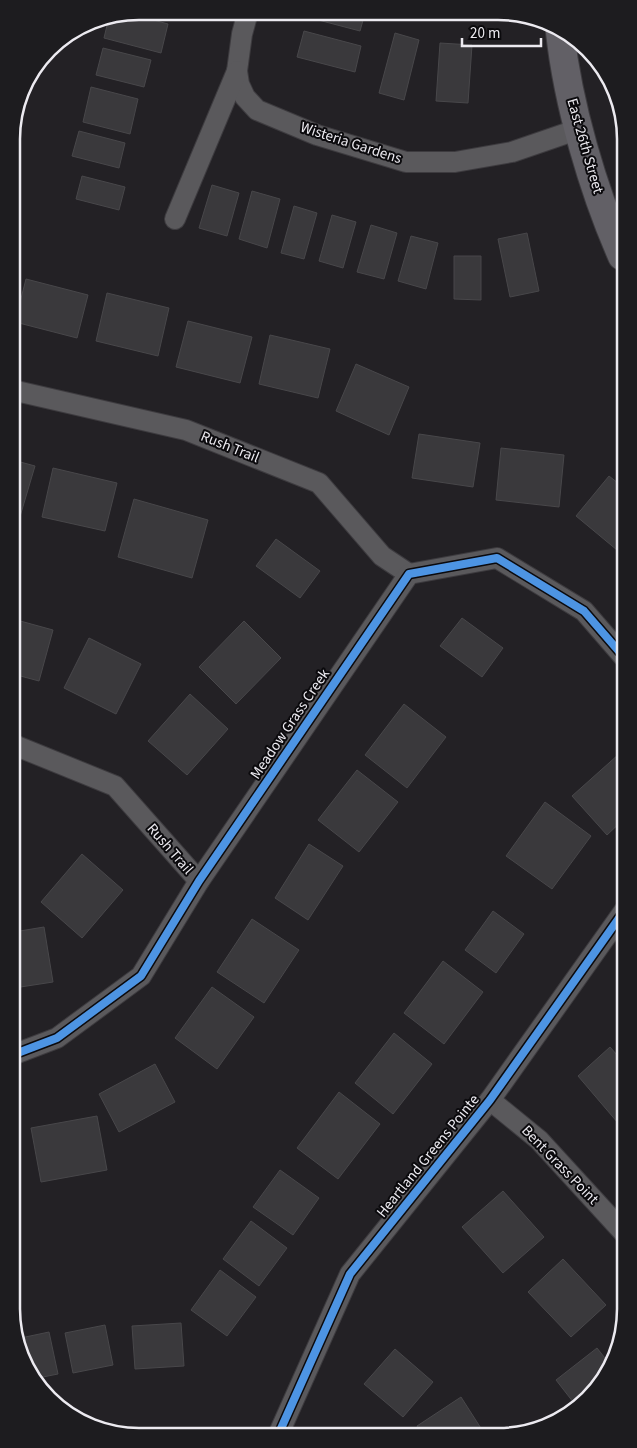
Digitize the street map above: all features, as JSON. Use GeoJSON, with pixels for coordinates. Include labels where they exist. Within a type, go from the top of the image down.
{"type":"FeatureCollection","features":[{"type":"Feature","properties":{"kind":"street","name":"Wisteria Gardens"},"geometry":{"type":"LineString","coordinates":[[246,20],[237,71],[239,84],[245,97],[257,110],[318,135],[406,162],[455,162],[512,152],[579,129]]}},
{"type":"Feature","properties":{"kind":"street","name":"East 26th Street"},"geometry":{"type":"LineString","coordinates":[[561,38],[563,60],[579,129],[617,244]]}},
{"type":"Feature","properties":{"kind":"street"},"geometry":{"type":"LineString","coordinates":[[175,219],[237,71]]}},
{"type":"Feature","properties":{"kind":"street","name":"Rush Trail"},"geometry":{"type":"LineString","coordinates":[[20,392],[186,430],[319,483],[382,556],[409,574]]}},
{"type":"Feature","properties":{"kind":"street"},"geometry":{"type":"LineString","coordinates":[[409,574],[497,558],[584,610],[617,649]]}},
{"type":"Feature","properties":{"kind":"street","name":"Meadow Grass Creek"},"geometry":{"type":"LineString","coordinates":[[20,1052],[57,1038],[141,976],[199,881],[409,574]]}},
{"type":"Feature","properties":{"kind":"street","name":"Rush Trail"},"geometry":{"type":"LineString","coordinates":[[20,747],[115,786],[199,881]]}},
{"type":"Feature","properties":{"kind":"street","name":"Heartland Greens Pointe"},"geometry":{"type":"LineString","coordinates":[[280,1428],[350,1274],[490,1100],[617,921]]}},
{"type":"Feature","properties":{"kind":"street","name":"Bent Grass Point"},"geometry":{"type":"LineString","coordinates":[[490,1100],[539,1140],[617,1225]]}},
{"type":"Feature","properties":{"kind":"building"},"geometry":{"type":"Polygon","coordinates":[[[153,20],[168,24],[161,53],[104,38],[107,24],[116,22],[153,20]]]}},
{"type":"Feature","properties":{"kind":"building"},"geometry":{"type":"Polygon","coordinates":[[[318,20],[363,20],[360,31],[318,20]]]}},
{"type":"Feature","properties":{"kind":"building"},"geometry":{"type":"Polygon","coordinates":[[[304,31],[361,46],[355,72],[297,57],[304,31]]]}},
{"type":"Feature","properties":{"kind":"building"},"geometry":{"type":"Polygon","coordinates":[[[395,33],[419,40],[404,100],[379,93],[395,33]]]}},
{"type":"Feature","properties":{"kind":"building"},"geometry":{"type":"Polygon","coordinates":[[[440,43],[472,45],[468,103],[436,101],[440,43]]]}},
{"type":"Feature","properties":{"kind":"building"},"geometry":{"type":"Polygon","coordinates":[[[103,48],[151,60],[144,87],[96,75],[103,48]]]}},
{"type":"Feature","properties":{"kind":"building"},"geometry":{"type":"Polygon","coordinates":[[[91,87],[138,99],[130,134],[83,122],[91,87]]]}},
{"type":"Feature","properties":{"kind":"building"},"geometry":{"type":"Polygon","coordinates":[[[79,131],[125,143],[119,168],[72,156],[79,131]]]}},
{"type":"Feature","properties":{"kind":"building"},"geometry":{"type":"Polygon","coordinates":[[[82,176],[125,187],[119,210],[76,199],[82,176]]]}},
{"type":"Feature","properties":{"kind":"building"},"geometry":{"type":"Polygon","coordinates":[[[212,185],[239,193],[227,236],[199,228],[212,185]]]}},
{"type":"Feature","properties":{"kind":"building"},"geometry":{"type":"Polygon","coordinates":[[[252,191],[280,199],[267,248],[239,239],[252,191]]]}},
{"type":"Feature","properties":{"kind":"building"},"geometry":{"type":"Polygon","coordinates":[[[294,206],[317,213],[304,259],[281,253],[294,206]]]}},
{"type":"Feature","properties":{"kind":"building"},"geometry":{"type":"Polygon","coordinates":[[[332,215],[356,222],[343,268],[319,261],[332,215]]]}},
{"type":"Feature","properties":{"kind":"building"},"geometry":{"type":"Polygon","coordinates":[[[371,225],[397,233],[384,279],[357,272],[371,225]]]}},
{"type":"Feature","properties":{"kind":"building"},"geometry":{"type":"Polygon","coordinates":[[[527,233],[539,291],[510,297],[498,239],[527,233]]]}},
{"type":"Feature","properties":{"kind":"building"},"geometry":{"type":"Polygon","coordinates":[[[411,236],[438,243],[426,289],[398,281],[411,236]]]}},
{"type":"Feature","properties":{"kind":"building"},"geometry":{"type":"Polygon","coordinates":[[[454,256],[481,256],[481,300],[454,299],[454,256]]]}},
{"type":"Feature","properties":{"kind":"building"},"geometry":{"type":"Polygon","coordinates":[[[26,279],[88,295],[77,338],[20,323],[20,302],[26,279]]]}},
{"type":"Feature","properties":{"kind":"building"},"geometry":{"type":"Polygon","coordinates":[[[107,293],[169,308],[158,356],[96,341],[107,293]]]}},
{"type":"Feature","properties":{"kind":"building"},"geometry":{"type":"Polygon","coordinates":[[[188,321],[252,337],[240,383],[176,367],[188,321]]]}},
{"type":"Feature","properties":{"kind":"building"},"geometry":{"type":"Polygon","coordinates":[[[270,335],[330,349],[318,398],[259,384],[270,335]]]}},
{"type":"Feature","properties":{"kind":"building"},"geometry":{"type":"Polygon","coordinates":[[[356,364],[409,387],[389,435],[336,411],[356,364]]]}},
{"type":"Feature","properties":{"kind":"building"},"geometry":{"type":"Polygon","coordinates":[[[419,434],[480,443],[473,487],[412,478],[419,434]]]}},
{"type":"Feature","properties":{"kind":"building"},"geometry":{"type":"Polygon","coordinates":[[[501,448],[564,455],[559,507],[496,500],[501,448]]]}},
{"type":"Feature","properties":{"kind":"building"},"geometry":{"type":"Polygon","coordinates":[[[20,462],[35,466],[20,517],[20,462]]]}},
{"type":"Feature","properties":{"kind":"building"},"geometry":{"type":"Polygon","coordinates":[[[53,468],[117,483],[105,531],[42,517],[53,468]]]}},
{"type":"Feature","properties":{"kind":"building"},"geometry":{"type":"Polygon","coordinates":[[[609,476],[617,482],[617,550],[576,516],[609,476]]]}},
{"type":"Feature","properties":{"kind":"building"},"geometry":{"type":"Polygon","coordinates":[[[134,499],[208,520],[192,578],[118,557],[134,499]]]}},
{"type":"Feature","properties":{"kind":"building"},"geometry":{"type":"Polygon","coordinates":[[[276,539],[320,571],[300,598],[256,566],[276,539]]]}},
{"type":"Feature","properties":{"kind":"building"},"geometry":{"type":"Polygon","coordinates":[[[462,618],[503,648],[482,677],[440,646],[462,618]]]}},
{"type":"Feature","properties":{"kind":"building"},"geometry":{"type":"Polygon","coordinates":[[[20,621],[53,630],[39,681],[20,676],[20,621]]]}},
{"type":"Feature","properties":{"kind":"building"},"geometry":{"type":"Polygon","coordinates":[[[244,621],[281,658],[236,704],[199,667],[244,621]]]}},
{"type":"Feature","properties":{"kind":"building"},"geometry":{"type":"Polygon","coordinates":[[[89,638],[141,664],[116,714],[64,688],[89,638]]]}},
{"type":"Feature","properties":{"kind":"building"},"geometry":{"type":"Polygon","coordinates":[[[190,694],[228,729],[187,775],[148,741],[190,694]]]}},
{"type":"Feature","properties":{"kind":"building"},"geometry":{"type":"Polygon","coordinates":[[[404,704],[446,737],[407,788],[365,755],[404,704]]]}},
{"type":"Feature","properties":{"kind":"building"},"geometry":{"type":"Polygon","coordinates":[[[617,756],[617,826],[607,835],[572,796],[617,756]]]}},
{"type":"Feature","properties":{"kind":"building"},"geometry":{"type":"Polygon","coordinates":[[[357,770],[398,802],[359,852],[318,820],[357,770]]]}},
{"type":"Feature","properties":{"kind":"building"},"geometry":{"type":"Polygon","coordinates":[[[545,802],[591,836],[552,889],[506,856],[545,802]]]}},
{"type":"Feature","properties":{"kind":"building"},"geometry":{"type":"Polygon","coordinates":[[[309,844],[343,866],[308,920],[275,898],[309,844]]]}},
{"type":"Feature","properties":{"kind":"building"},"geometry":{"type":"Polygon","coordinates":[[[82,854],[123,890],[82,938],[41,902],[82,854]]]}},
{"type":"Feature","properties":{"kind":"building"},"geometry":{"type":"Polygon","coordinates":[[[493,911],[524,934],[496,973],[465,950],[493,911]]]}},
{"type":"Feature","properties":{"kind":"building"},"geometry":{"type":"Polygon","coordinates":[[[252,919],[299,950],[264,1003],[217,972],[252,919]]]}},
{"type":"Feature","properties":{"kind":"building"},"geometry":{"type":"Polygon","coordinates":[[[44,927],[53,982],[20,987],[20,931],[44,927]]]}},
{"type":"Feature","properties":{"kind":"building"},"geometry":{"type":"Polygon","coordinates":[[[443,961],[483,992],[444,1044],[404,1013],[443,961]]]}},
{"type":"Feature","properties":{"kind":"building"},"geometry":{"type":"Polygon","coordinates":[[[212,987],[254,1017],[217,1069],[175,1038],[212,987]]]}},
{"type":"Feature","properties":{"kind":"building"},"geometry":{"type":"Polygon","coordinates":[[[394,1033],[432,1064],[393,1114],[355,1083],[394,1033]]]}},
{"type":"Feature","properties":{"kind":"building"},"geometry":{"type":"Polygon","coordinates":[[[610,1047],[617,1055],[617,1122],[578,1076],[610,1047]]]}},
{"type":"Feature","properties":{"kind":"building"},"geometry":{"type":"Polygon","coordinates":[[[155,1064],[175,1102],[119,1132],[99,1094],[155,1064]]]}},
{"type":"Feature","properties":{"kind":"building"},"geometry":{"type":"Polygon","coordinates":[[[339,1092],[380,1124],[338,1179],[297,1148],[339,1092]]]}},
{"type":"Feature","properties":{"kind":"building"},"geometry":{"type":"Polygon","coordinates":[[[97,1116],[107,1170],[41,1182],[31,1128],[97,1116]]]}},
{"type":"Feature","properties":{"kind":"building"},"geometry":{"type":"Polygon","coordinates":[[[280,1170],[319,1198],[293,1235],[253,1207],[280,1170]]]}},
{"type":"Feature","properties":{"kind":"building"},"geometry":{"type":"Polygon","coordinates":[[[503,1191],[544,1237],[503,1273],[462,1227],[503,1191]]]}},
{"type":"Feature","properties":{"kind":"building"},"geometry":{"type":"Polygon","coordinates":[[[251,1221],[287,1248],[259,1286],[223,1259],[251,1221]]]}},
{"type":"Feature","properties":{"kind":"building"},"geometry":{"type":"Polygon","coordinates":[[[563,1259],[606,1305],[571,1337],[528,1292],[563,1259]]]}},
{"type":"Feature","properties":{"kind":"building"},"geometry":{"type":"Polygon","coordinates":[[[220,1270],[256,1297],[227,1336],[191,1310],[220,1270]]]}},
{"type":"Feature","properties":{"kind":"building"},"geometry":{"type":"Polygon","coordinates":[[[181,1323],[184,1366],[135,1369],[132,1326],[181,1323]]]}},
{"type":"Feature","properties":{"kind":"building"},"geometry":{"type":"Polygon","coordinates":[[[105,1325],[113,1365],[73,1373],[65,1333],[105,1325]]]}},
{"type":"Feature","properties":{"kind":"building"},"geometry":{"type":"Polygon","coordinates":[[[49,1332],[58,1374],[42,1377],[32,1361],[24,1337],[49,1332]]]}},
{"type":"Feature","properties":{"kind":"building"},"geometry":{"type":"Polygon","coordinates":[[[597,1348],[606,1359],[592,1381],[572,1401],[556,1380],[597,1348]]]}},
{"type":"Feature","properties":{"kind":"building"},"geometry":{"type":"Polygon","coordinates":[[[395,1349],[433,1382],[403,1417],[364,1384],[395,1349]]]}},
{"type":"Feature","properties":{"kind":"building"},"geometry":{"type":"Polygon","coordinates":[[[461,1397],[481,1428],[418,1428],[417,1426],[461,1397]]]}},
{"type":"Feature","properties":{"kind":"cycle path"},"geometry":{"type":"LineString","coordinates":[[20,1052],[57,1038],[141,976],[199,881],[409,574],[497,558],[584,611],[617,649]]}},
{"type":"Feature","properties":{"kind":"cycle path"},"geometry":{"type":"LineString","coordinates":[[281,1428],[350,1274],[490,1100],[617,921]]}}]}
